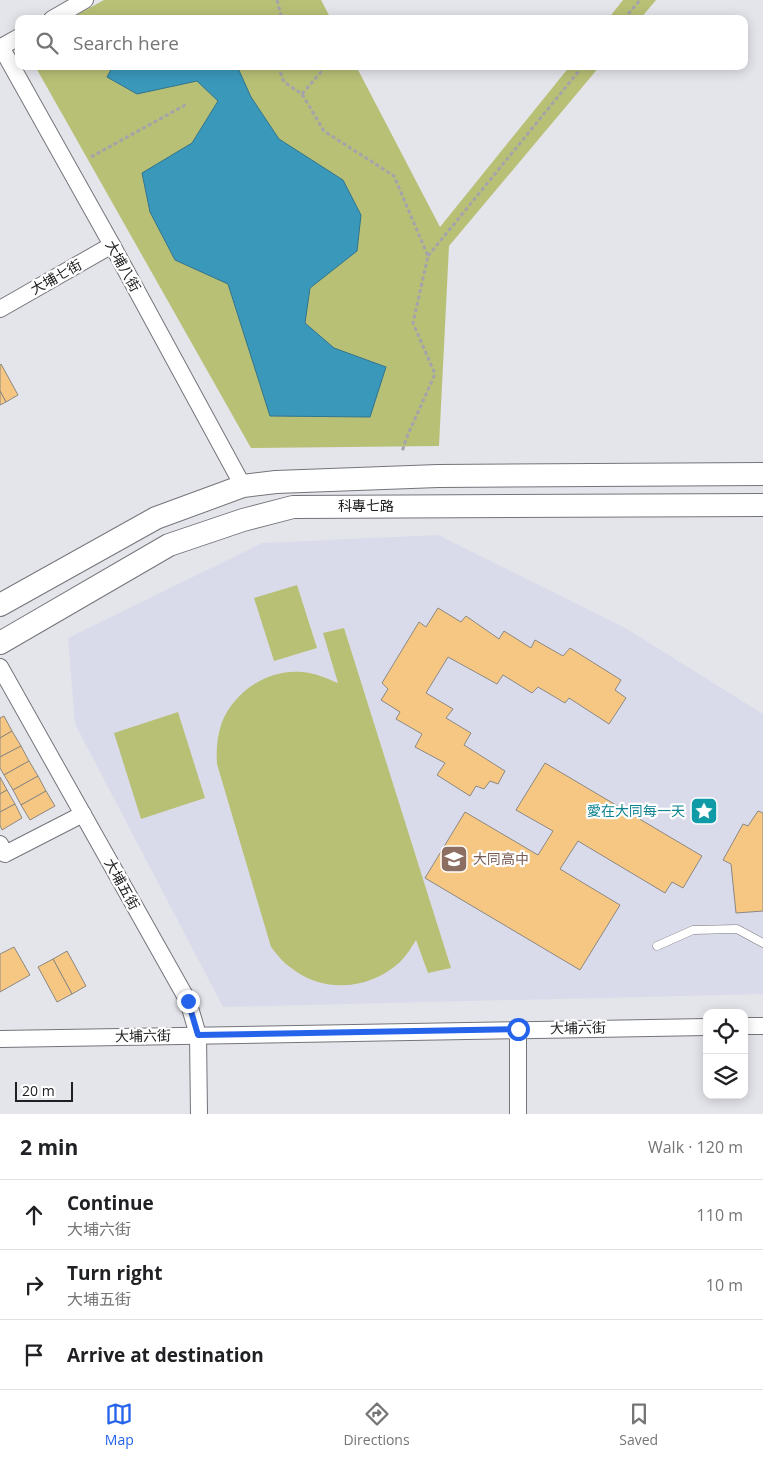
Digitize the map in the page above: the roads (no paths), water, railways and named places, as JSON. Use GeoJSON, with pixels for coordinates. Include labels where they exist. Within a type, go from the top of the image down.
{"type":"FeatureCollection","features":[{"type":"Feature","properties":{"kind":"street"},"geometry":{"type":"LineString","coordinates":[[59,15],[85,0]]}},
{"type":"Feature","properties":{"kind":"street"},"geometry":{"type":"LineString","coordinates":[[1,48],[15,39]]}},
{"type":"Feature","properties":{"kind":"street","name":"大埔八街"},"geometry":{"type":"LineString","coordinates":[[1,48],[243,486]]}},
{"type":"Feature","properties":{"kind":"street","name":"大埔七街"},"geometry":{"type":"LineString","coordinates":[[0,309],[112,246]]}},
{"type":"Feature","properties":{"kind":"street","name":"科專七路"},"geometry":{"type":"LineString","coordinates":[[0,605],[156,518],[243,486],[276,482],[438,476],[763,474]]}},
{"type":"Feature","properties":{"kind":"street","name":"科專七路"},"geometry":{"type":"LineString","coordinates":[[0,643],[169,545],[243,520],[293,507],[763,505]]}},
{"type":"Feature","properties":{"kind":"street","name":"大埔五街"},"geometry":{"type":"LineString","coordinates":[[0,668],[188,1001],[198,1035],[199,1114]]}},
{"type":"Feature","properties":{"kind":"street"},"geometry":{"type":"LineString","coordinates":[[0,844],[5,854],[83,814]]}},
{"type":"Feature","properties":{"kind":"street"},"geometry":{"type":"LineString","coordinates":[[748,1026],[763,1026]]}},
{"type":"Feature","properties":{"kind":"street","name":"大埔六街"},"geometry":{"type":"LineString","coordinates":[[0,1039],[703,1027]]}},
{"type":"Feature","properties":{"kind":"street"},"geometry":{"type":"LineString","coordinates":[[518,1029],[518,1114]]}},
{"type":"Feature","properties":{"kind":"lane"},"geometry":{"type":"LineString","coordinates":[[657,946],[694,930],[737,929],[763,943]]}},
{"type":"Feature","properties":{"kind":"water"},"geometry":{"type":"Polygon","coordinates":[[[111,70],[239,70],[251,97],[279,139],[343,180],[361,215],[357,251],[310,288],[305,323],[334,348],[386,367],[370,417],[270,416],[228,284],[175,260],[150,212],[142,173],[192,143],[218,101],[197,81],[137,94],[107,77],[111,70]]]}},
{"type":"Feature","properties":{"kind":"place","name":"愛在大同每一天"},"geometry":{"type":"Point","coordinates":[704,811]}},
{"type":"Feature","properties":{"kind":"place","name":"大同高中"},"geometry":{"type":"Point","coordinates":[454,859]}}]}
